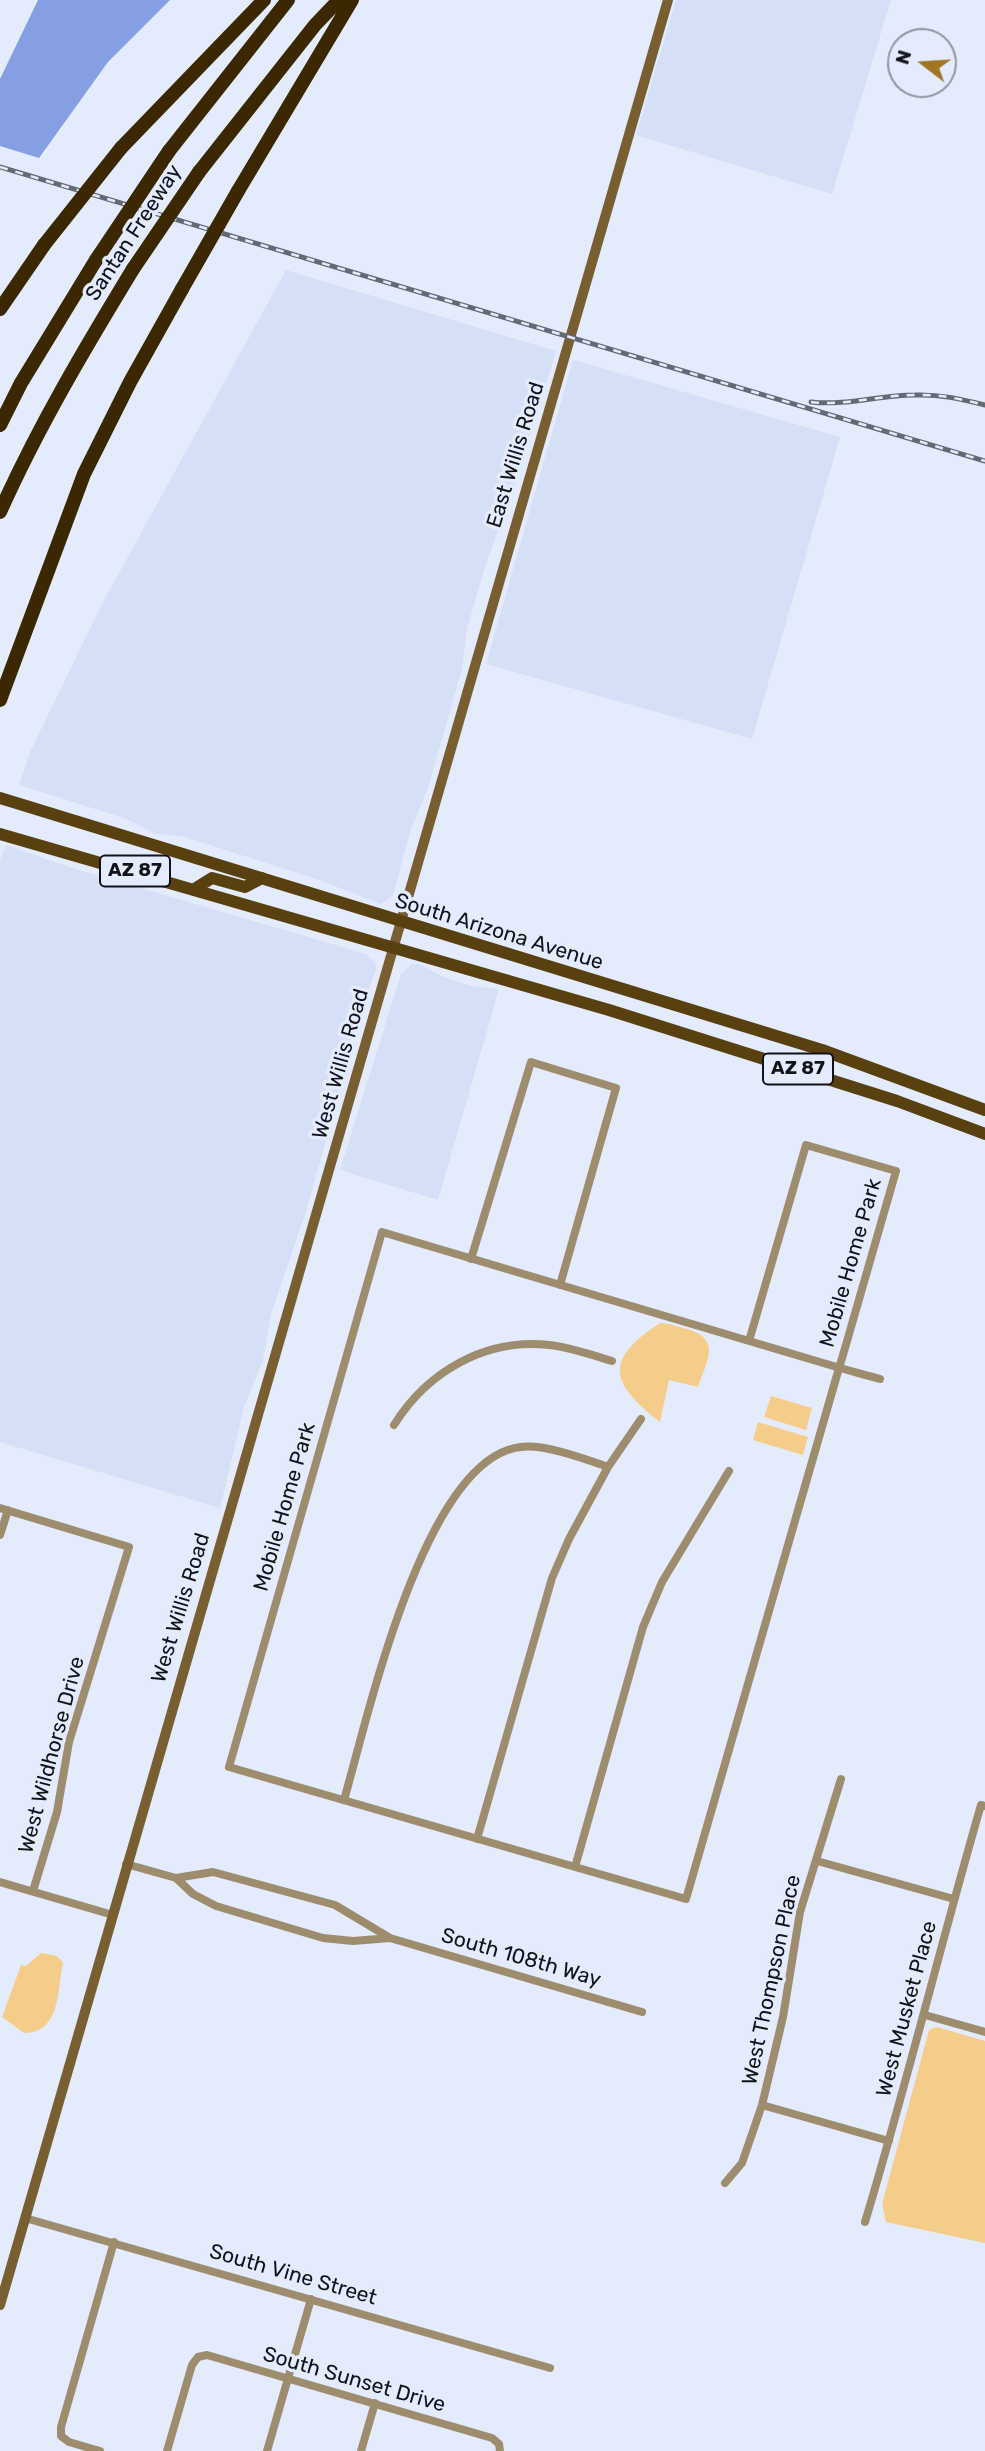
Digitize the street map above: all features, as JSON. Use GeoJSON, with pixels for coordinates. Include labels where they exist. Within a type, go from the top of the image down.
{"type":"FeatureCollection","features":[{"type":"Feature","properties":{"kind":"highway"},"geometry":{"type":"LineString","coordinates":[[0,309],[44,245],[121,148],[201,61],[264,0]]}},
{"type":"Feature","properties":{"kind":"highway","name":"Santan Freeway"},"geometry":{"type":"LineString","coordinates":[[0,425],[21,383],[96,260],[169,151],[204,103],[288,0]]}},
{"type":"Feature","properties":{"kind":"highway","name":"Santan Freeway"},"geometry":{"type":"LineString","coordinates":[[0,512],[21,464],[65,383],[133,269],[199,172],[315,25],[339,0]]}},
{"type":"Feature","properties":{"kind":"highway"},"geometry":{"type":"LineString","coordinates":[[0,700],[84,474],[130,382],[238,191],[352,0]]}},
{"type":"Feature","properties":{"kind":"main road","name":"South Arizona Avenue"},"geometry":{"type":"LineString","coordinates":[[0,798],[822,1050],[985,1110]]}},
{"type":"Feature","properties":{"kind":"main road","name":"South Arizona Avenue"},"geometry":{"type":"LineString","coordinates":[[0,834],[195,888],[732,1047],[985,1134]]}},
{"type":"Feature","properties":{"kind":"main road"},"geometry":{"type":"LineString","coordinates":[[195,888],[212,878],[245,887],[262,878]]}},
{"type":"Feature","properties":{"kind":"street","name":"East Willis Road"},"geometry":{"type":"LineString","coordinates":[[403,922],[536,447],[568,350],[668,0]]}},
{"type":"Feature","properties":{"kind":"street","name":"West Willis Road"},"geometry":{"type":"LineString","coordinates":[[0,2305],[5,2269],[25,2218],[126,1864],[403,922]]}},
{"type":"Feature","properties":{"kind":"street"},"geometry":{"type":"LineString","coordinates":[[471,1259],[531,1062],[616,1088],[560,1285]]}},
{"type":"Feature","properties":{"kind":"street","name":"Mobile Home Park"},"geometry":{"type":"LineString","coordinates":[[749,1341],[806,1145],[896,1171],[839,1368],[686,1899],[229,1767],[382,1232],[839,1368],[880,1379]]}},
{"type":"Feature","properties":{"kind":"street"},"geometry":{"type":"LineString","coordinates":[[394,1425],[407,1405],[428,1385],[453,1364],[479,1353],[509,1346],[548,1344],[612,1361]]}},
{"type":"Feature","properties":{"kind":"street"},"geometry":{"type":"LineString","coordinates":[[477,1839],[552,1578],[569,1539],[608,1467],[641,1419]]}},
{"type":"Feature","properties":{"kind":"street"},"geometry":{"type":"LineString","coordinates":[[344,1800],[390,1633],[408,1586],[439,1521],[469,1480],[490,1458],[522,1446],[568,1454],[608,1467]]}},
{"type":"Feature","properties":{"kind":"street"},"geometry":{"type":"LineString","coordinates":[[575,1867],[643,1627],[662,1582],[729,1471]]}},
{"type":"Feature","properties":{"kind":"street"},"geometry":{"type":"LineString","coordinates":[[0,1535],[4,1509]]}},
{"type":"Feature","properties":{"kind":"street","name":"West Wildhorse Drive"},"geometry":{"type":"LineString","coordinates":[[4,1509],[129,1548],[69,1742],[57,1812],[33,1891]]}},
{"type":"Feature","properties":{"kind":"street","name":"West Thompson Place"},"geometry":{"type":"LineString","coordinates":[[725,2183],[742,2163],[762,2105],[783,2017],[800,1912],[841,1779]]}},
{"type":"Feature","properties":{"kind":"street","name":"West Musket Place"},"geometry":{"type":"LineString","coordinates":[[865,2222],[925,2015],[954,1899],[983,1805]]}},
{"type":"Feature","properties":{"kind":"street"},"geometry":{"type":"LineString","coordinates":[[817,1861],[954,1899]]}},
{"type":"Feature","properties":{"kind":"street","name":"South 108th Way"},"geometry":{"type":"LineString","coordinates":[[126,1864],[176,1878],[213,1872],[257,1882],[344,1908],[390,1938],[642,2012]]}},
{"type":"Feature","properties":{"kind":"street","name":"South 108th Way"},"geometry":{"type":"LineString","coordinates":[[176,1878],[193,1894],[216,1906],[323,1938],[353,1941],[390,1938]]}},
{"type":"Feature","properties":{"kind":"street"},"geometry":{"type":"LineString","coordinates":[[0,1882],[113,1915]]}},
{"type":"Feature","properties":{"kind":"street"},"geometry":{"type":"LineString","coordinates":[[925,2015],[985,2032]]}},
{"type":"Feature","properties":{"kind":"street"},"geometry":{"type":"LineString","coordinates":[[762,2105],[889,2141]]}},
{"type":"Feature","properties":{"kind":"street","name":"South Vine Street"},"geometry":{"type":"LineString","coordinates":[[25,2218],[550,2368]]}},
{"type":"Feature","properties":{"kind":"street"},"geometry":{"type":"LineString","coordinates":[[100,2451],[69,2442],[61,2436],[61,2427],[114,2242]]}},
{"type":"Feature","properties":{"kind":"street"},"geometry":{"type":"LineString","coordinates":[[267,2451],[311,2299]]}},
{"type":"Feature","properties":{"kind":"street","name":"South Sunset Drive"},"geometry":{"type":"LineString","coordinates":[[167,2451],[192,2365],[198,2357],[207,2355],[492,2438],[499,2447]]}},
{"type":"Feature","properties":{"kind":"street"},"geometry":{"type":"LineString","coordinates":[[361,2451],[375,2403]]}},
{"type":"Feature","properties":{"kind":"shaded area"},"geometry":{"type":"Polygon","coordinates":[[[676,0],[891,0],[832,194],[636,135],[676,0]]]}},
{"type":"Feature","properties":{"kind":"shaded area"},"geometry":{"type":"Polygon","coordinates":[[[286,270],[556,351],[467,628],[462,669],[428,788],[411,829],[393,895],[381,904],[319,880],[185,837],[153,833],[127,819],[19,785],[31,750],[102,604],[286,270]]]}},
{"type":"Feature","properties":{"kind":"shaded area"},"geometry":{"type":"Polygon","coordinates":[[[573,360],[840,437],[752,739],[486,664],[573,360]]]}},
{"type":"Feature","properties":{"kind":"shaded area"},"geometry":{"type":"Polygon","coordinates":[[[6,845],[69,867],[366,954],[375,962],[376,969],[342,1066],[335,1109],[305,1214],[271,1314],[263,1360],[244,1407],[220,1508],[0,1442],[0,860],[6,845]]]}},
{"type":"Feature","properties":{"kind":"shaded area"},"geometry":{"type":"Polygon","coordinates":[[[412,964],[419,964],[441,976],[471,986],[499,989],[438,1200],[340,1170],[401,974],[412,964]]]}},
{"type":"Feature","properties":{"kind":"shaded area"},"geometry":{"type":"Polygon","coordinates":[[[660,1323],[698,1333],[705,1339],[709,1352],[698,1387],[669,1380],[660,1422],[631,1395],[623,1383],[620,1371],[622,1360],[629,1348],[660,1323]]]}},
{"type":"Feature","properties":{"kind":"shaded area"},"geometry":{"type":"Polygon","coordinates":[[[771,1396],[812,1408],[806,1430],[764,1417],[771,1396]]]}},
{"type":"Feature","properties":{"kind":"shaded area"},"geometry":{"type":"Polygon","coordinates":[[[758,1422],[808,1437],[803,1455],[753,1440],[758,1422]]]}},
{"type":"Feature","properties":{"kind":"shaded area"},"geometry":{"type":"Polygon","coordinates":[[[41,1953],[57,1956],[63,1963],[56,2007],[45,2025],[36,2031],[24,2033],[2,2017],[21,1965],[26,1966],[41,1953]]]}},
{"type":"Feature","properties":{"kind":"shaded area"},"geometry":{"type":"Polygon","coordinates":[[[937,2027],[985,2041],[985,2243],[886,2222],[882,2204],[929,2030],[937,2027]]]}},
{"type":"Feature","properties":{"kind":"water"},"geometry":{"type":"Polygon","coordinates":[[[38,0],[170,0],[108,62],[39,158],[0,146],[0,79],[38,0]]]}},
{"type":"Feature","properties":{"kind":"railway"},"geometry":{"type":"LineString","coordinates":[[0,167],[985,461]]}},
{"type":"Feature","properties":{"kind":"railway"},"geometry":{"type":"LineString","coordinates":[[811,402],[837,403],[924,395],[950,397],[985,405]]}}]}
